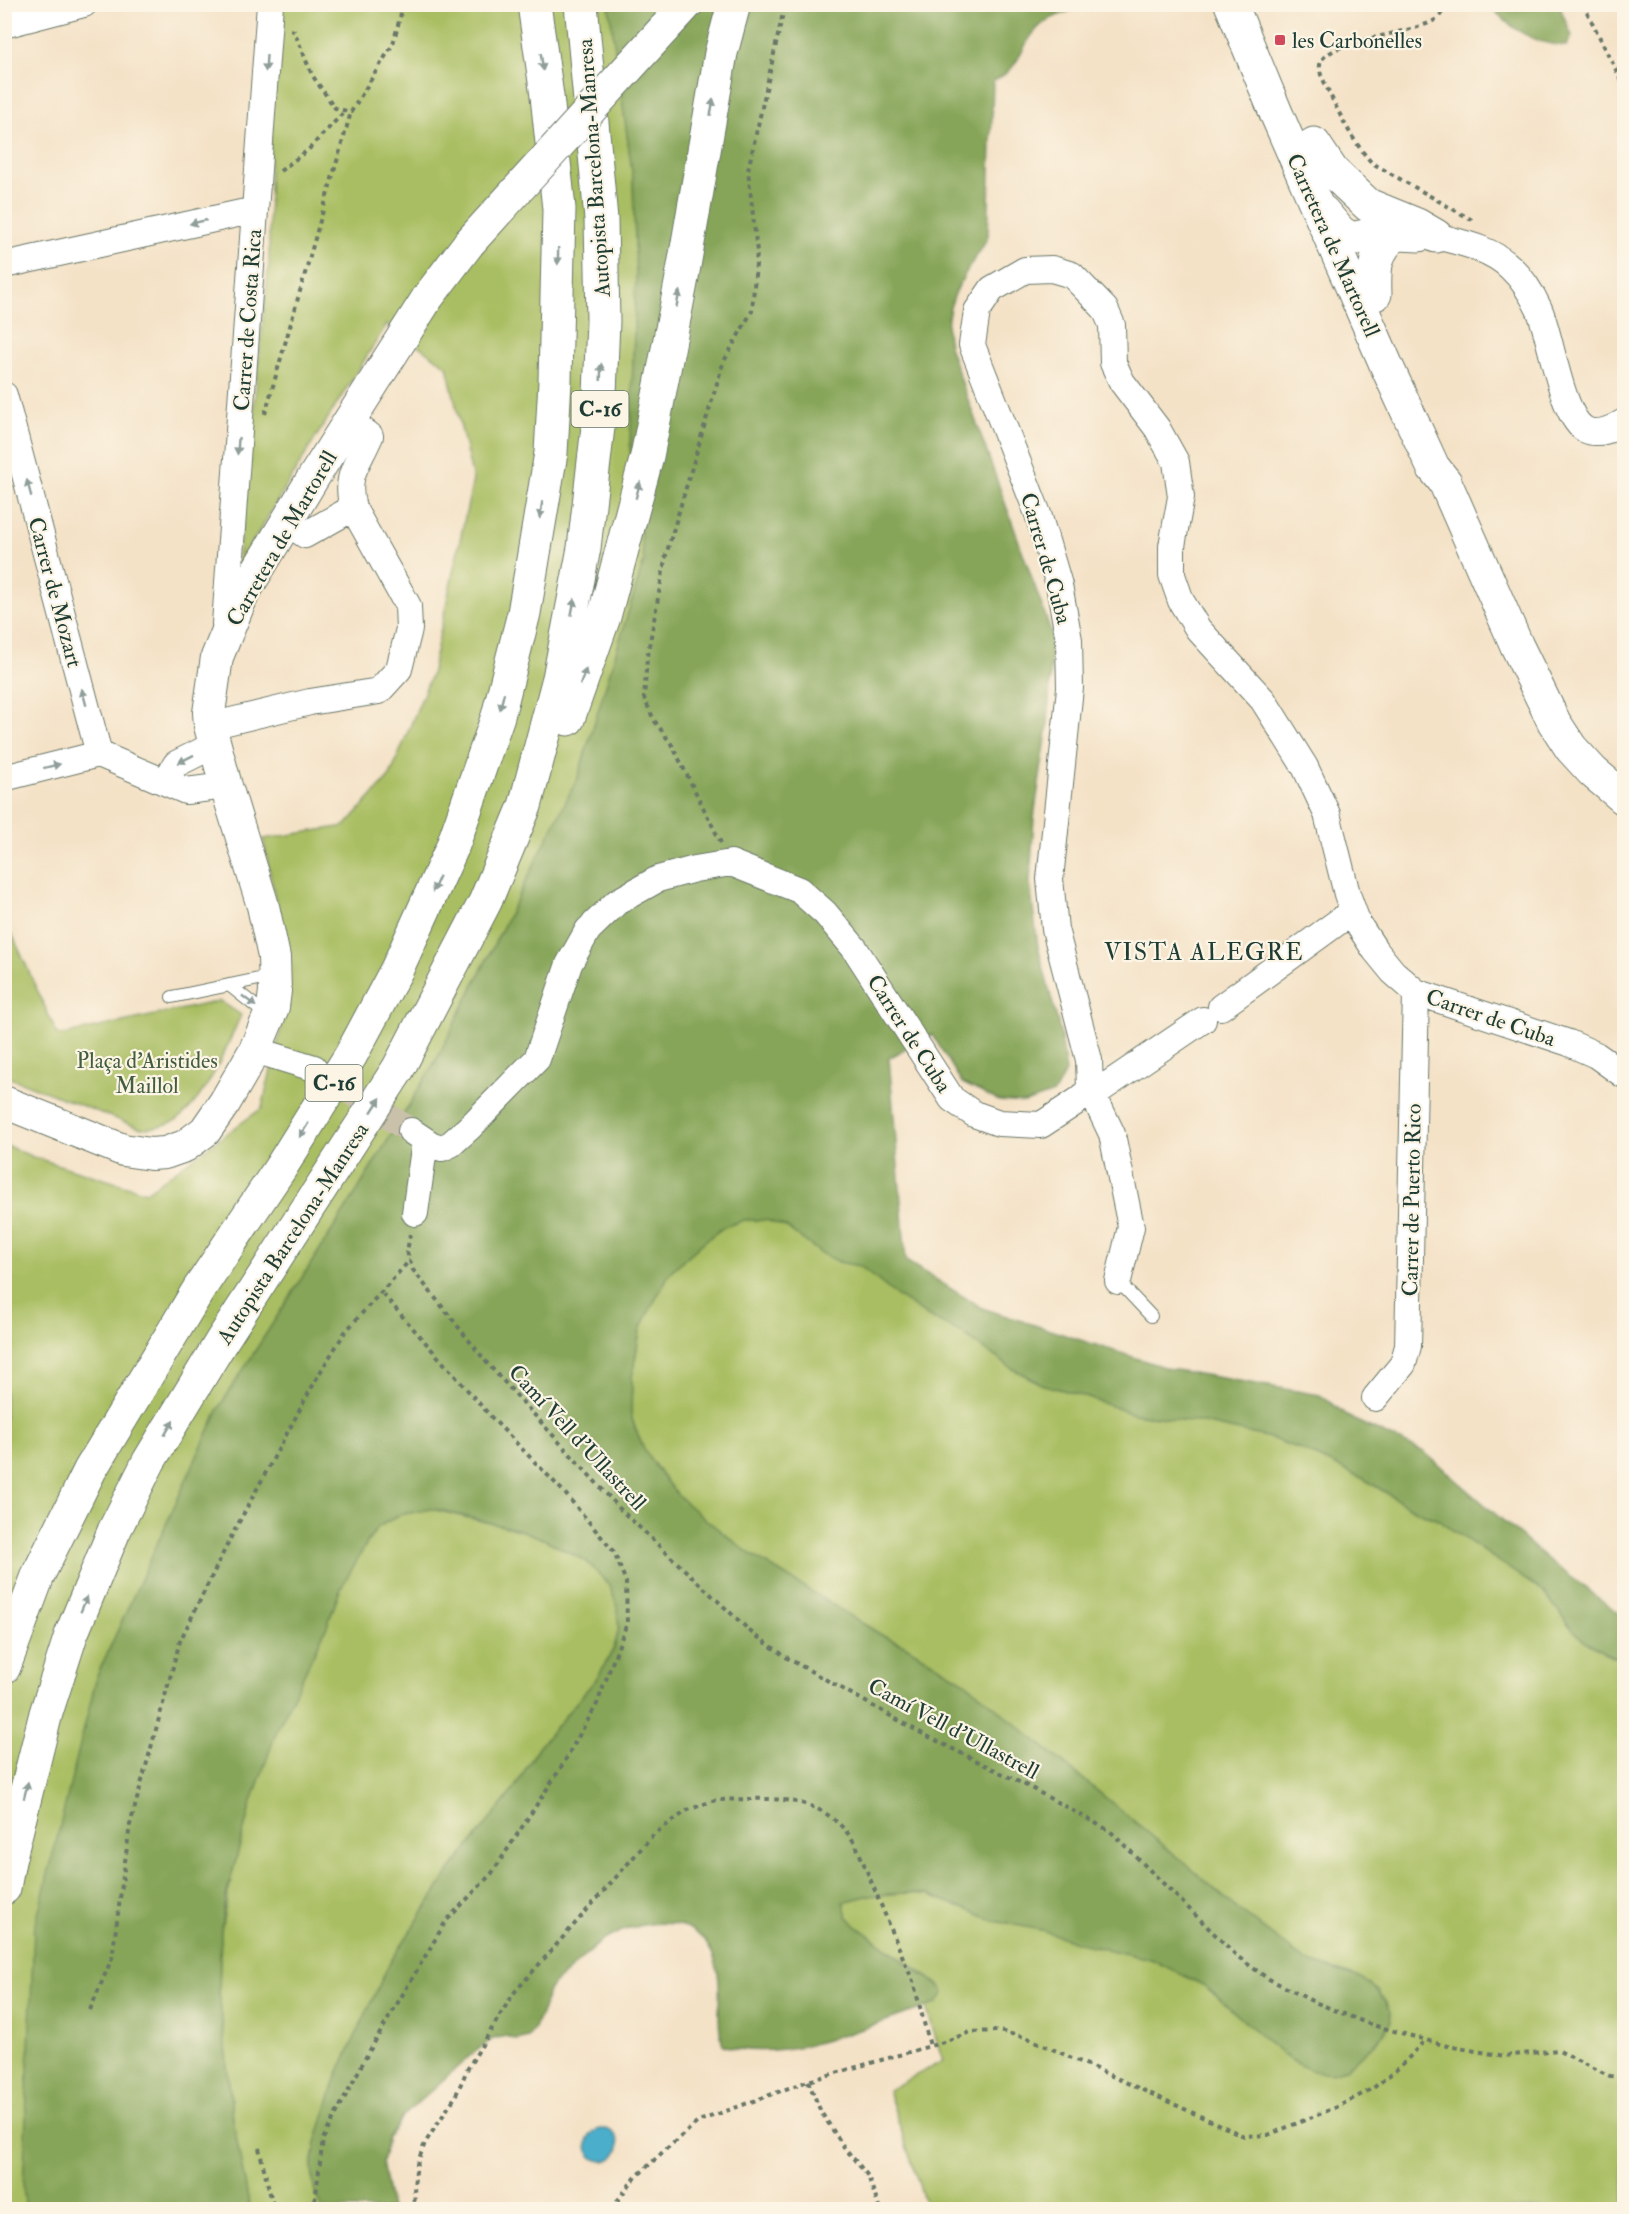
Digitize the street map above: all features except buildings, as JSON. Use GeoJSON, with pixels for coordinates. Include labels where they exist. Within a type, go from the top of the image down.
{"type":"FeatureCollection","features":[{"type":"Feature","properties":{"kind":"main road","name":"Autopista Barcelona-Manresa"},"geometry":{"type":"LineString","coordinates":[[4,1667],[39,1573],[90,1470],[199,1289],[281,1167],[351,1055],[397,969],[448,858],[498,716],[524,613],[551,453],[559,210],[547,96],[534,4]]}},
{"type":"Feature","properties":{"kind":"main road","name":"Autopista Barcelona-Manresa"},"geometry":{"type":"LineString","coordinates":[[4,1888],[46,1713],[71,1635],[114,1531],[149,1461],[221,1342],[398,1069],[485,902],[525,806],[559,678],[584,548],[599,418],[603,321],[601,219],[581,4]]}},
{"type":"Feature","properties":{"kind":"main road"},"geometry":{"type":"LineString","coordinates":[[525,806],[566,725],[604,617],[644,468],[681,283],[721,53],[734,4]]}},
{"type":"Feature","properties":{"kind":"main road","name":"Carretera de Martorell"},"geometry":{"type":"LineString","coordinates":[[1231,4],[1313,198],[1433,467],[1445,482],[1517,646],[1554,722],[1571,748],[1593,772],[1624,798]]}},
{"type":"Feature","properties":{"kind":"main road","name":"Carretera de Martorell"},"geometry":{"type":"LineString","coordinates":[[1250,4],[1279,74],[1314,144],[1445,463],[1445,482]]}},
{"type":"Feature","properties":{"kind":"main road"},"geometry":{"type":"LineString","coordinates":[[1314,144],[1332,171],[1368,205],[1417,225],[1436,236]]}},
{"type":"Feature","properties":{"kind":"main road"},"geometry":{"type":"LineString","coordinates":[[1313,198],[1330,222],[1340,232],[1351,238],[1380,233],[1436,236]]}},
{"type":"Feature","properties":{"kind":"main road"},"geometry":{"type":"LineString","coordinates":[[1375,294],[1376,261],[1380,250],[1396,233]]}},
{"type":"Feature","properties":{"kind":"street"},"geometry":{"type":"LineString","coordinates":[[4,25],[84,4]]}},
{"type":"Feature","properties":{"kind":"street","name":"Carretera de Martorell"},"geometry":{"type":"LineString","coordinates":[[4,1102],[123,1150],[165,1153],[186,1146],[205,1131],[225,1102],[255,1050],[269,1017],[275,991],[275,975],[270,934],[212,735],[209,713],[214,672],[224,636],[243,594],[428,297],[469,243],[687,4]]}},
{"type":"Feature","properties":{"kind":"street","name":"Carrer de Costa Rica"},"geometry":{"type":"LineString","coordinates":[[224,636],[269,15]]}},
{"type":"Feature","properties":{"kind":"street"},"geometry":{"type":"LineString","coordinates":[[4,265],[255,210]]}},
{"type":"Feature","properties":{"kind":"street"},"geometry":{"type":"LineString","coordinates":[[1436,236],[1480,248],[1493,254],[1510,267],[1525,285],[1539,310],[1568,406],[1577,423],[1586,431],[1596,432],[1610,430],[1624,422]]}},
{"type":"Feature","properties":{"kind":"street","name":"Carrer de Cuba"},"geometry":{"type":"LineString","coordinates":[[731,863],[799,890],[825,913],[855,949],[952,1099],[974,1114],[999,1123],[1041,1125],[1092,1091],[1089,1060],[1055,929],[1050,879],[1070,688],[1069,640],[1059,585],[1038,514],[972,345],[977,311],[992,289],[1025,270],[1052,269],[1072,275],[1105,309],[1112,325],[1113,363],[1122,382],[1157,428],[1176,462],[1181,497],[1172,546],[1172,575],[1181,602],[1198,629],[1263,700],[1305,766],[1327,814],[1353,911],[1358,924],[1375,950],[1393,972],[1416,992],[1569,1043],[1596,1055],[1624,1075]]}},
{"type":"Feature","properties":{"kind":"street","name":"Carrer de Mozart"},"geometry":{"type":"LineString","coordinates":[[4,395],[99,754]]}},
{"type":"Feature","properties":{"kind":"street"},"geometry":{"type":"LineString","coordinates":[[165,782],[176,764],[212,735],[310,702],[379,692],[399,669],[409,629],[408,606],[353,508],[348,490],[352,470],[370,436],[350,421]]}},
{"type":"Feature","properties":{"kind":"street"},"geometry":{"type":"LineString","coordinates":[[287,522],[305,535],[353,508]]}},
{"type":"Feature","properties":{"kind":"street"},"geometry":{"type":"LineString","coordinates":[[4,778],[99,754],[186,790],[226,786]]}},
{"type":"Feature","properties":{"kind":"street"},"geometry":{"type":"LineString","coordinates":[[415,1213],[418,1136],[442,1148],[451,1144],[537,1059],[569,964],[588,930],[617,902],[658,879],[695,869],[731,863]]}},
{"type":"Feature","properties":{"kind":"street"},"geometry":{"type":"LineString","coordinates":[[1118,1281],[1131,1227],[1112,1134],[1092,1091],[1212,1014],[1353,911]]}},
{"type":"Feature","properties":{"kind":"street","name":"Carrer de Puerto Rico"},"geometry":{"type":"LineString","coordinates":[[1375,1398],[1403,1364],[1408,1346],[1416,992]]}},
{"type":"Feature","properties":{"kind":"street"},"geometry":{"type":"LineString","coordinates":[[255,1050],[314,1068]]}},
{"type":"Feature","properties":{"kind":"lane"},"geometry":{"type":"LineString","coordinates":[[172,997],[275,975]]}},
{"type":"Feature","properties":{"kind":"lane"},"geometry":{"type":"LineString","coordinates":[[229,985],[269,1017]]}},
{"type":"Feature","properties":{"kind":"lane"},"geometry":{"type":"LineString","coordinates":[[1118,1281],[1151,1316]]}},
{"type":"Feature","properties":{"kind":"path"},"geometry":{"type":"LineString","coordinates":[[264,418],[351,112],[393,44],[402,10],[400,4]]}},
{"type":"Feature","properties":{"kind":"path"},"geometry":{"type":"LineString","coordinates":[[731,863],[672,745],[654,720],[644,699],[647,658],[666,555],[723,363],[752,311],[757,252],[748,170],[786,4]]}},
{"type":"Feature","properties":{"kind":"path"},"geometry":{"type":"LineString","coordinates":[[1445,4],[1442,12],[1430,23],[1356,43],[1329,53],[1320,64],[1321,75],[1356,140],[1372,163],[1493,234],[1498,240],[1498,246],[1493,254]]}},
{"type":"Feature","properties":{"kind":"path"},"geometry":{"type":"LineString","coordinates":[[1583,4],[1624,86]]}},
{"type":"Feature","properties":{"kind":"path"},"geometry":{"type":"LineString","coordinates":[[269,15],[294,31],[312,75],[334,108],[351,112]]}},
{"type":"Feature","properties":{"kind":"path"},"geometry":{"type":"LineString","coordinates":[[276,174],[308,150],[345,110]]}},
{"type":"Feature","properties":{"kind":"path"},"geometry":{"type":"LineString","coordinates":[[90,2010],[112,1958],[130,1825],[180,1641],[231,1537],[319,1374],[345,1332],[410,1260],[407,1252],[415,1213]]}},
{"type":"Feature","properties":{"kind":"path","name":"Camí Vell d'Ullastrell"},"geometry":{"type":"LineString","coordinates":[[410,1260],[413,1270],[436,1301],[487,1363],[622,1511],[752,1633],[789,1659],[923,1734],[1110,1830],[1238,1957],[1267,1978],[1312,2001],[1369,2024],[1447,2046],[1505,2056],[1557,2050],[1610,2076],[1624,2077]]}},
{"type":"Feature","properties":{"kind":"path"},"geometry":{"type":"LineString","coordinates":[[314,2210],[323,2139],[362,2066],[446,1921],[492,1873],[560,1769],[597,1704],[627,1623],[626,1582],[614,1552],[563,1491],[493,1419],[381,1292]]}},
{"type":"Feature","properties":{"kind":"path"},"geometry":{"type":"LineString","coordinates":[[414,2208],[417,2164],[425,2143],[455,2097],[468,2068],[513,1994],[645,1843],[675,1817],[706,1802],[783,1798],[820,1810],[847,1832],[856,1845],[914,1984],[930,2046]]}},
{"type":"Feature","properties":{"kind":"path"},"geometry":{"type":"LineString","coordinates":[[615,2210],[615,2204],[633,2180],[699,2121],[808,2081],[930,2046],[970,2032],[999,2031],[1028,2038],[1244,2136],[1268,2135],[1372,2090],[1401,2066],[1425,2040]]}},
{"type":"Feature","properties":{"kind":"path"},"geometry":{"type":"LineString","coordinates":[[808,2081],[821,2112],[844,2147],[868,2176],[880,2210]]}},
{"type":"Feature","properties":{"kind":"path"},"geometry":{"type":"LineString","coordinates":[[259,2148],[274,2210]]}},
{"type":"Feature","properties":{"kind":"green space"},"geometry":{"type":"Polygon","coordinates":[[[270,5],[609,5],[633,178],[636,275],[630,448],[644,561],[578,777],[438,1057],[358,1190],[220,1406],[97,1676],[25,2201],[26,2209],[5,2210],[5,1145],[33,1157],[146,1192],[262,1108],[288,998],[287,956],[263,839],[345,826],[390,776],[431,675],[473,480],[447,366],[387,324],[237,568],[269,263],[270,5]]]}},
{"type":"Feature","properties":{"kind":"green space"},"geometry":{"type":"Polygon","coordinates":[[[609,5],[1084,5],[1043,24],[1031,36],[1010,69],[993,81],[988,236],[954,295],[947,329],[951,352],[1052,634],[1048,725],[1034,817],[1030,883],[1038,947],[1060,1031],[1066,1071],[1054,1093],[1025,1103],[999,1101],[962,1083],[932,1034],[889,1058],[906,1261],[982,1308],[1170,1369],[1320,1395],[1354,1420],[1424,1452],[1546,1558],[1624,1617],[1624,1656],[1614,1657],[1584,1641],[1545,1593],[1438,1520],[1416,1511],[1364,1479],[1300,1449],[1267,1437],[1199,1422],[1134,1414],[1041,1384],[1010,1367],[960,1332],[929,1317],[896,1295],[860,1266],[839,1262],[821,1253],[786,1227],[766,1220],[744,1220],[724,1227],[671,1271],[640,1330],[632,1377],[631,1415],[645,1451],[662,1476],[679,1497],[750,1554],[883,1636],[904,1645],[965,1682],[1236,1908],[1306,1961],[1361,1978],[1371,1985],[1385,2001],[1390,2012],[1391,2023],[1375,2044],[1344,2069],[1333,2073],[1312,2071],[1289,2059],[1271,2045],[1205,1986],[1151,1959],[1079,1943],[1042,1930],[995,1921],[928,1894],[904,1893],[866,1896],[843,1902],[847,1916],[855,1925],[915,1970],[938,1984],[944,1993],[936,2004],[802,2046],[774,2050],[748,2050],[723,2045],[720,2034],[716,1963],[702,1938],[691,1930],[677,1925],[648,1924],[619,1933],[601,1942],[555,1982],[548,1991],[542,2013],[529,2037],[517,2040],[506,2036],[493,2039],[472,2054],[403,2116],[388,2138],[382,2162],[391,2209],[323,2209],[314,2189],[312,2167],[316,2143],[337,2076],[389,1964],[450,1871],[514,1789],[538,1748],[597,1678],[614,1649],[619,1628],[617,1606],[610,1586],[586,1561],[523,1531],[431,1509],[399,1515],[378,1527],[340,1590],[327,1626],[277,1730],[250,1807],[225,1900],[221,1930],[219,1992],[233,2121],[250,2209],[26,2210],[23,2188],[34,1931],[97,1676],[220,1406],[358,1190],[438,1057],[578,777],[644,561],[630,448],[636,275],[633,178],[609,5]]]}},
{"type":"Feature","properties":{"kind":"green space"},"geometry":{"type":"Polygon","coordinates":[[[1489,5],[1559,5],[1572,36],[1566,46],[1543,42],[1514,28],[1489,5]]]}},
{"type":"Feature","properties":{"kind":"green space","name":"Plaça d'Aristides Maillol"},"geometry":{"type":"Polygon","coordinates":[[[12,934],[58,1036],[220,1001],[241,1015],[209,1081],[193,1105],[183,1115],[163,1125],[140,1128],[5,1076],[5,936],[12,934]]]}},
{"type":"Feature","properties":{"kind":"green space"},"geometry":{"type":"Polygon","coordinates":[[[744,1220],[766,1220],[786,1227],[821,1253],[839,1262],[860,1266],[896,1295],[929,1317],[960,1332],[1010,1367],[1041,1384],[1134,1414],[1199,1422],[1267,1437],[1300,1449],[1364,1479],[1416,1511],[1438,1520],[1545,1593],[1584,1641],[1614,1657],[1624,1656],[1624,2209],[927,2209],[888,2090],[943,2061],[926,2007],[936,2004],[928,1977],[855,1925],[847,1916],[843,1902],[866,1896],[928,1894],[995,1921],[1042,1930],[1151,1959],[1205,1986],[1271,2045],[1289,2059],[1312,2071],[1344,2069],[1375,2044],[1379,1992],[1361,1978],[1306,1961],[1236,1908],[965,1682],[904,1645],[883,1636],[750,1554],[678,1497],[645,1451],[631,1415],[632,1377],[640,1330],[671,1271],[724,1227],[744,1220]]]}},
{"type":"Feature","properties":{"kind":"green space"},"geometry":{"type":"Polygon","coordinates":[[[431,1509],[523,1531],[586,1561],[610,1586],[617,1606],[619,1628],[614,1649],[597,1678],[538,1748],[514,1789],[450,1871],[389,1964],[337,2076],[316,2143],[312,2167],[314,2189],[323,2209],[250,2209],[235,2136],[219,1992],[221,1930],[232,1874],[271,1742],[327,1626],[340,1590],[357,1558],[378,1527],[399,1515],[431,1509]]]}},
{"type":"Feature","properties":{"kind":"water"},"geometry":{"type":"Polygon","coordinates":[[[603,2129],[615,2133],[619,2145],[615,2157],[603,2161],[591,2157],[587,2145],[591,2133],[603,2129]]]}},
{"type":"Feature","properties":{"kind":"tunnel"},"geometry":{"type":"LineString","coordinates":[[319,1072],[411,1131]]}},
{"type":"Feature","properties":{"kind":"place","name":"les Carbonelles"},"geometry":{"type":"Point","coordinates":[1280,40]}},
{"type":"Feature","properties":{"kind":"district","name":"VISTA ALEGRE"},"geometry":{"type":"Point","coordinates":[1204,952]}}]}
